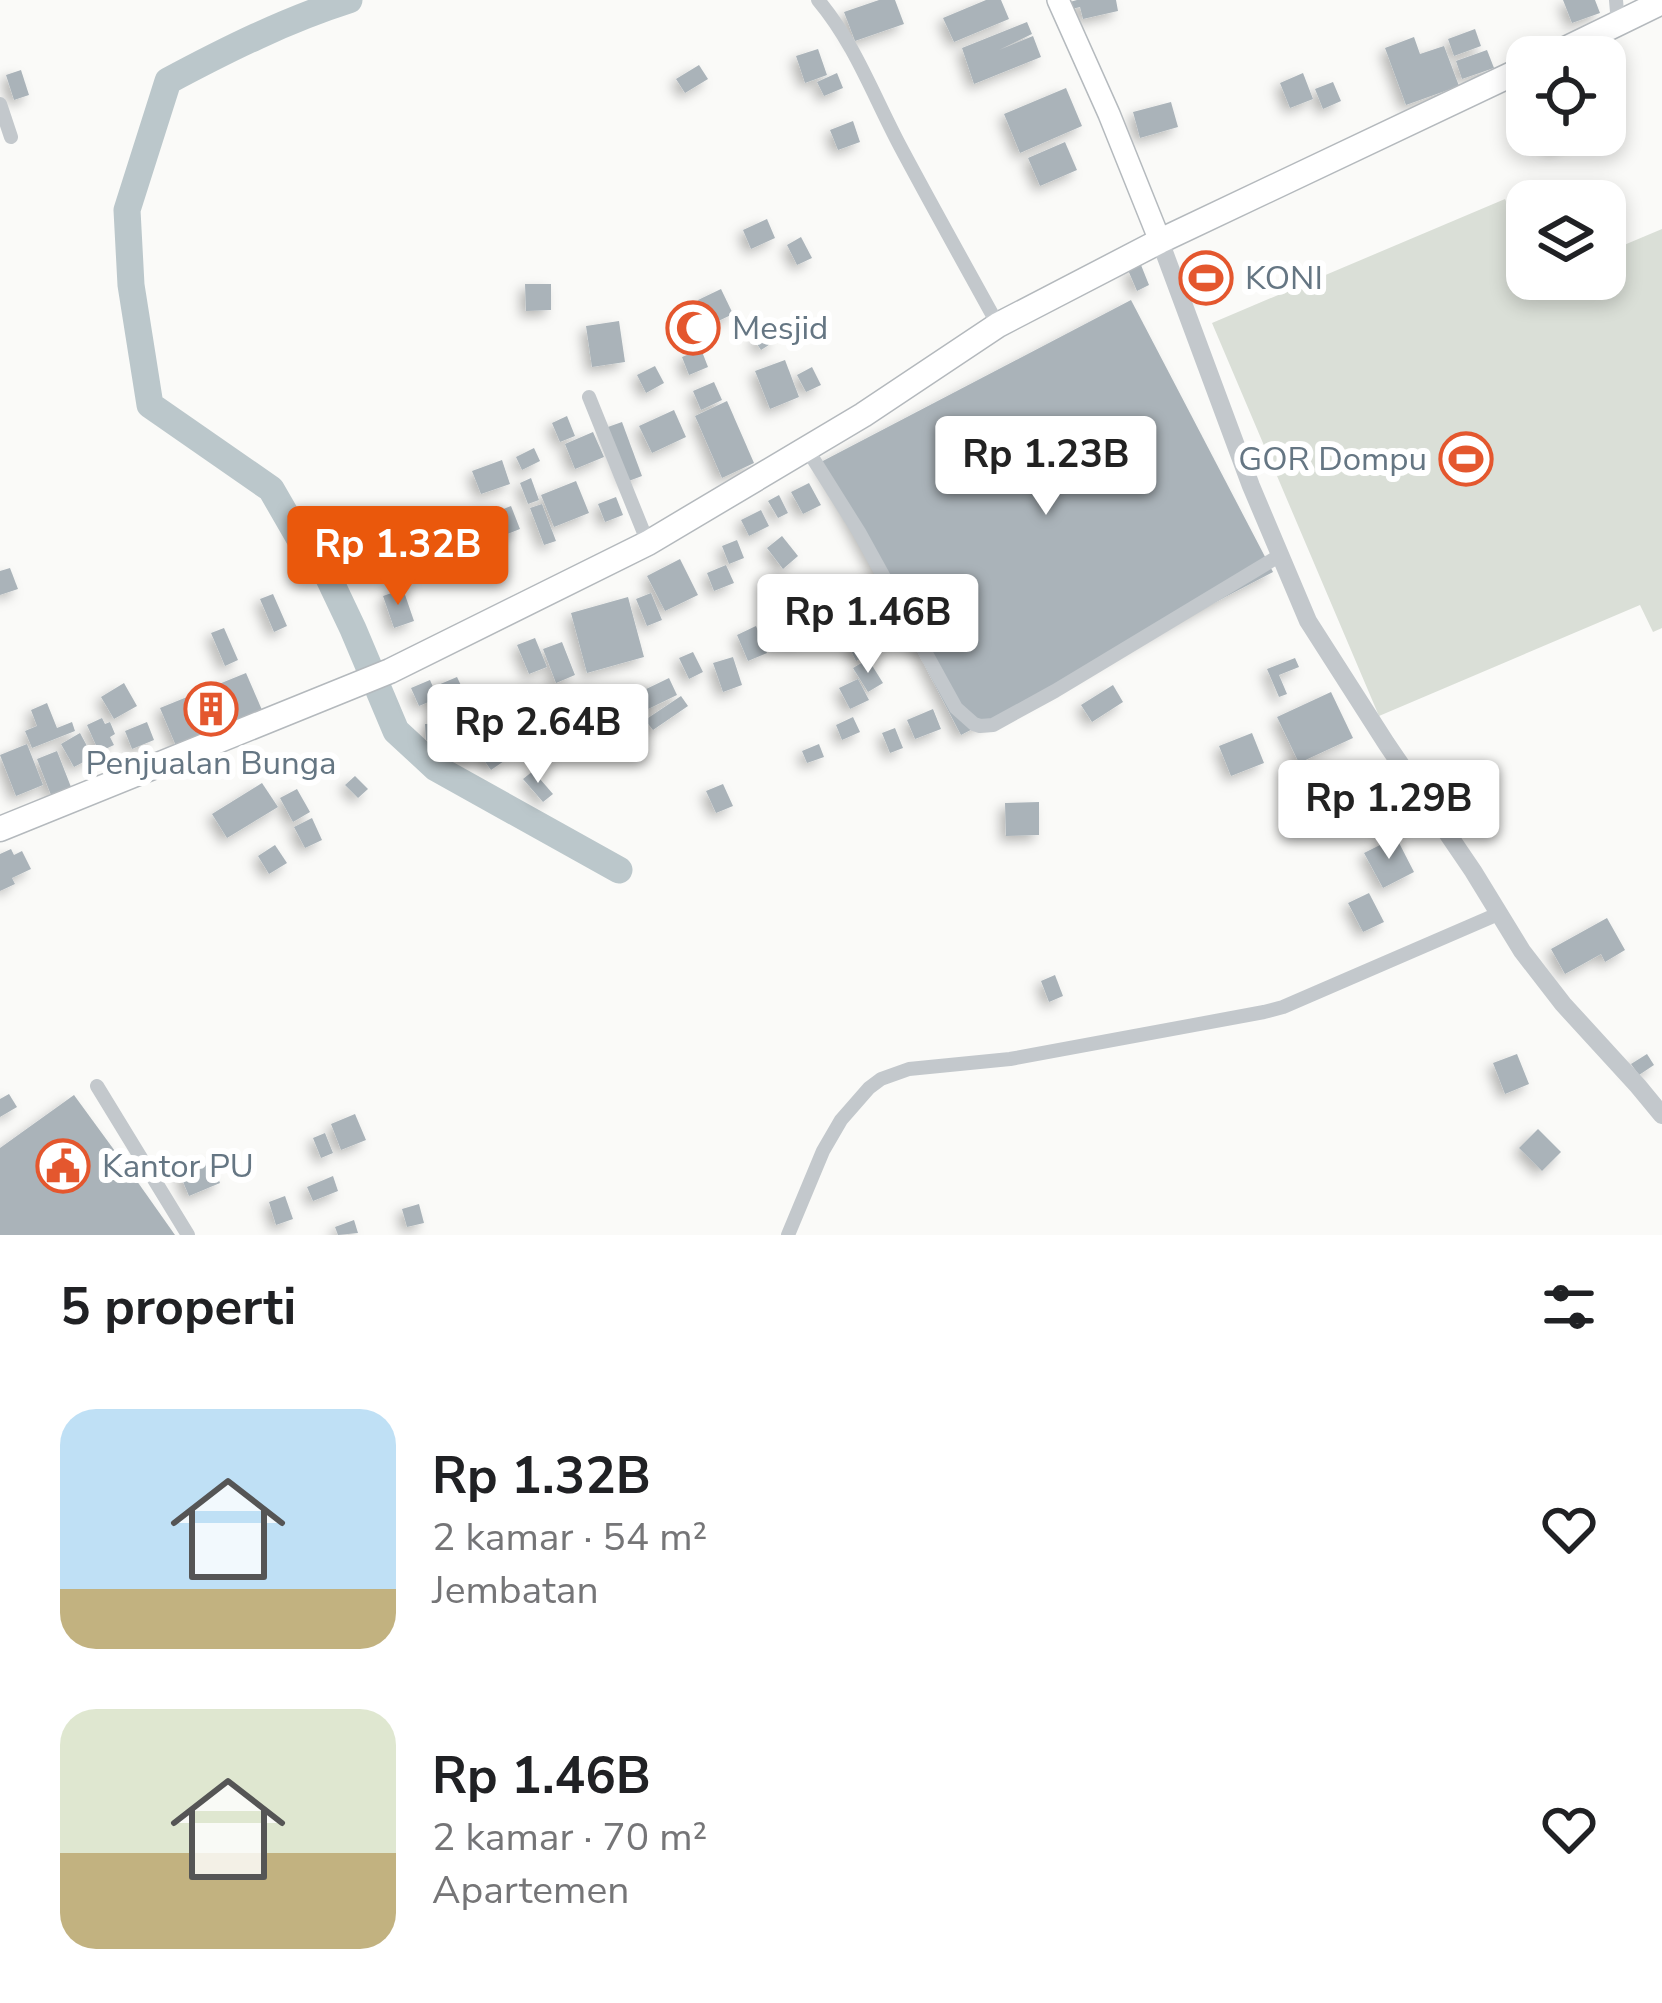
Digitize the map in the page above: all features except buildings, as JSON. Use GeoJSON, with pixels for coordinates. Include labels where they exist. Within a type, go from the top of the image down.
{"type":"FeatureCollection","features":[{"type":"Feature","properties":{"kind":"highway"},"geometry":{"type":"LineString","coordinates":[[1581,36],[1617,12],[1662,2]]}},
{"type":"Feature","properties":{"kind":"highway"},"geometry":{"type":"LineString","coordinates":[[0,829],[389,671],[648,542],[998,326],[1160,242],[1506,77]]}},
{"type":"Feature","properties":{"kind":"main road"},"geometry":{"type":"LineString","coordinates":[[1058,0],[1160,242]]}},
{"type":"Feature","properties":{"kind":"street"},"geometry":{"type":"LineString","coordinates":[[818,0],[856,53],[897,140],[998,326]]}},
{"type":"Feature","properties":{"kind":"street"},"geometry":{"type":"LineString","coordinates":[[0,104],[11,137]]}},
{"type":"Feature","properties":{"kind":"street"},"geometry":{"type":"LineString","coordinates":[[1160,242],[1308,621],[1522,951],[1662,1115]]}},
{"type":"Feature","properties":{"kind":"street"},"geometry":{"type":"LineString","coordinates":[[589,398],[648,542]]}},
{"type":"Feature","properties":{"kind":"street"},"geometry":{"type":"LineString","coordinates":[[807,448],[956,708],[980,726],[993,725],[1055,691],[1279,556]]}},
{"type":"Feature","properties":{"kind":"street"},"geometry":{"type":"LineString","coordinates":[[788,1235],[841,1120],[869,1088],[897,1072],[1010,1060],[1264,1012],[1498,914]]}},
{"type":"Feature","properties":{"kind":"street"},"geometry":{"type":"LineString","coordinates":[[97,1086],[188,1235]]}},
{"type":"Feature","properties":{"kind":"shaded area","name":"GOR Dompu"},"geometry":{"type":"Polygon","coordinates":[[[1505,199],[1506,300],[1626,300],[1626,244],[1662,229],[1662,628],[1653,632],[1640,605],[1379,716],[1212,323],[1505,199]]]}},
{"type":"Feature","properties":{"kind":"waterway"},"geometry":{"type":"LineString","coordinates":[[349,0],[257,36],[168,81],[127,210],[131,285],[150,405],[271,489],[301,541],[325,570],[396,731],[436,768],[619,870]]}},
{"type":"Feature","properties":{"kind":"place","name":"KONI"},"geometry":{"type":"Point","coordinates":[1206,278]}},
{"type":"Feature","properties":{"kind":"place","name":"Mesjid"},"geometry":{"type":"Point","coordinates":[693,328]}},
{"type":"Feature","properties":{"kind":"place","name":"GOR Dompu"},"geometry":{"type":"Point","coordinates":[1466,459]}},
{"type":"Feature","properties":{"kind":"place","name":"Penjualan Bunga"},"geometry":{"type":"Point","coordinates":[211,709]}},
{"type":"Feature","properties":{"kind":"place","name":"Kantor PU"},"geometry":{"type":"Point","coordinates":[63,1166]}}]}
